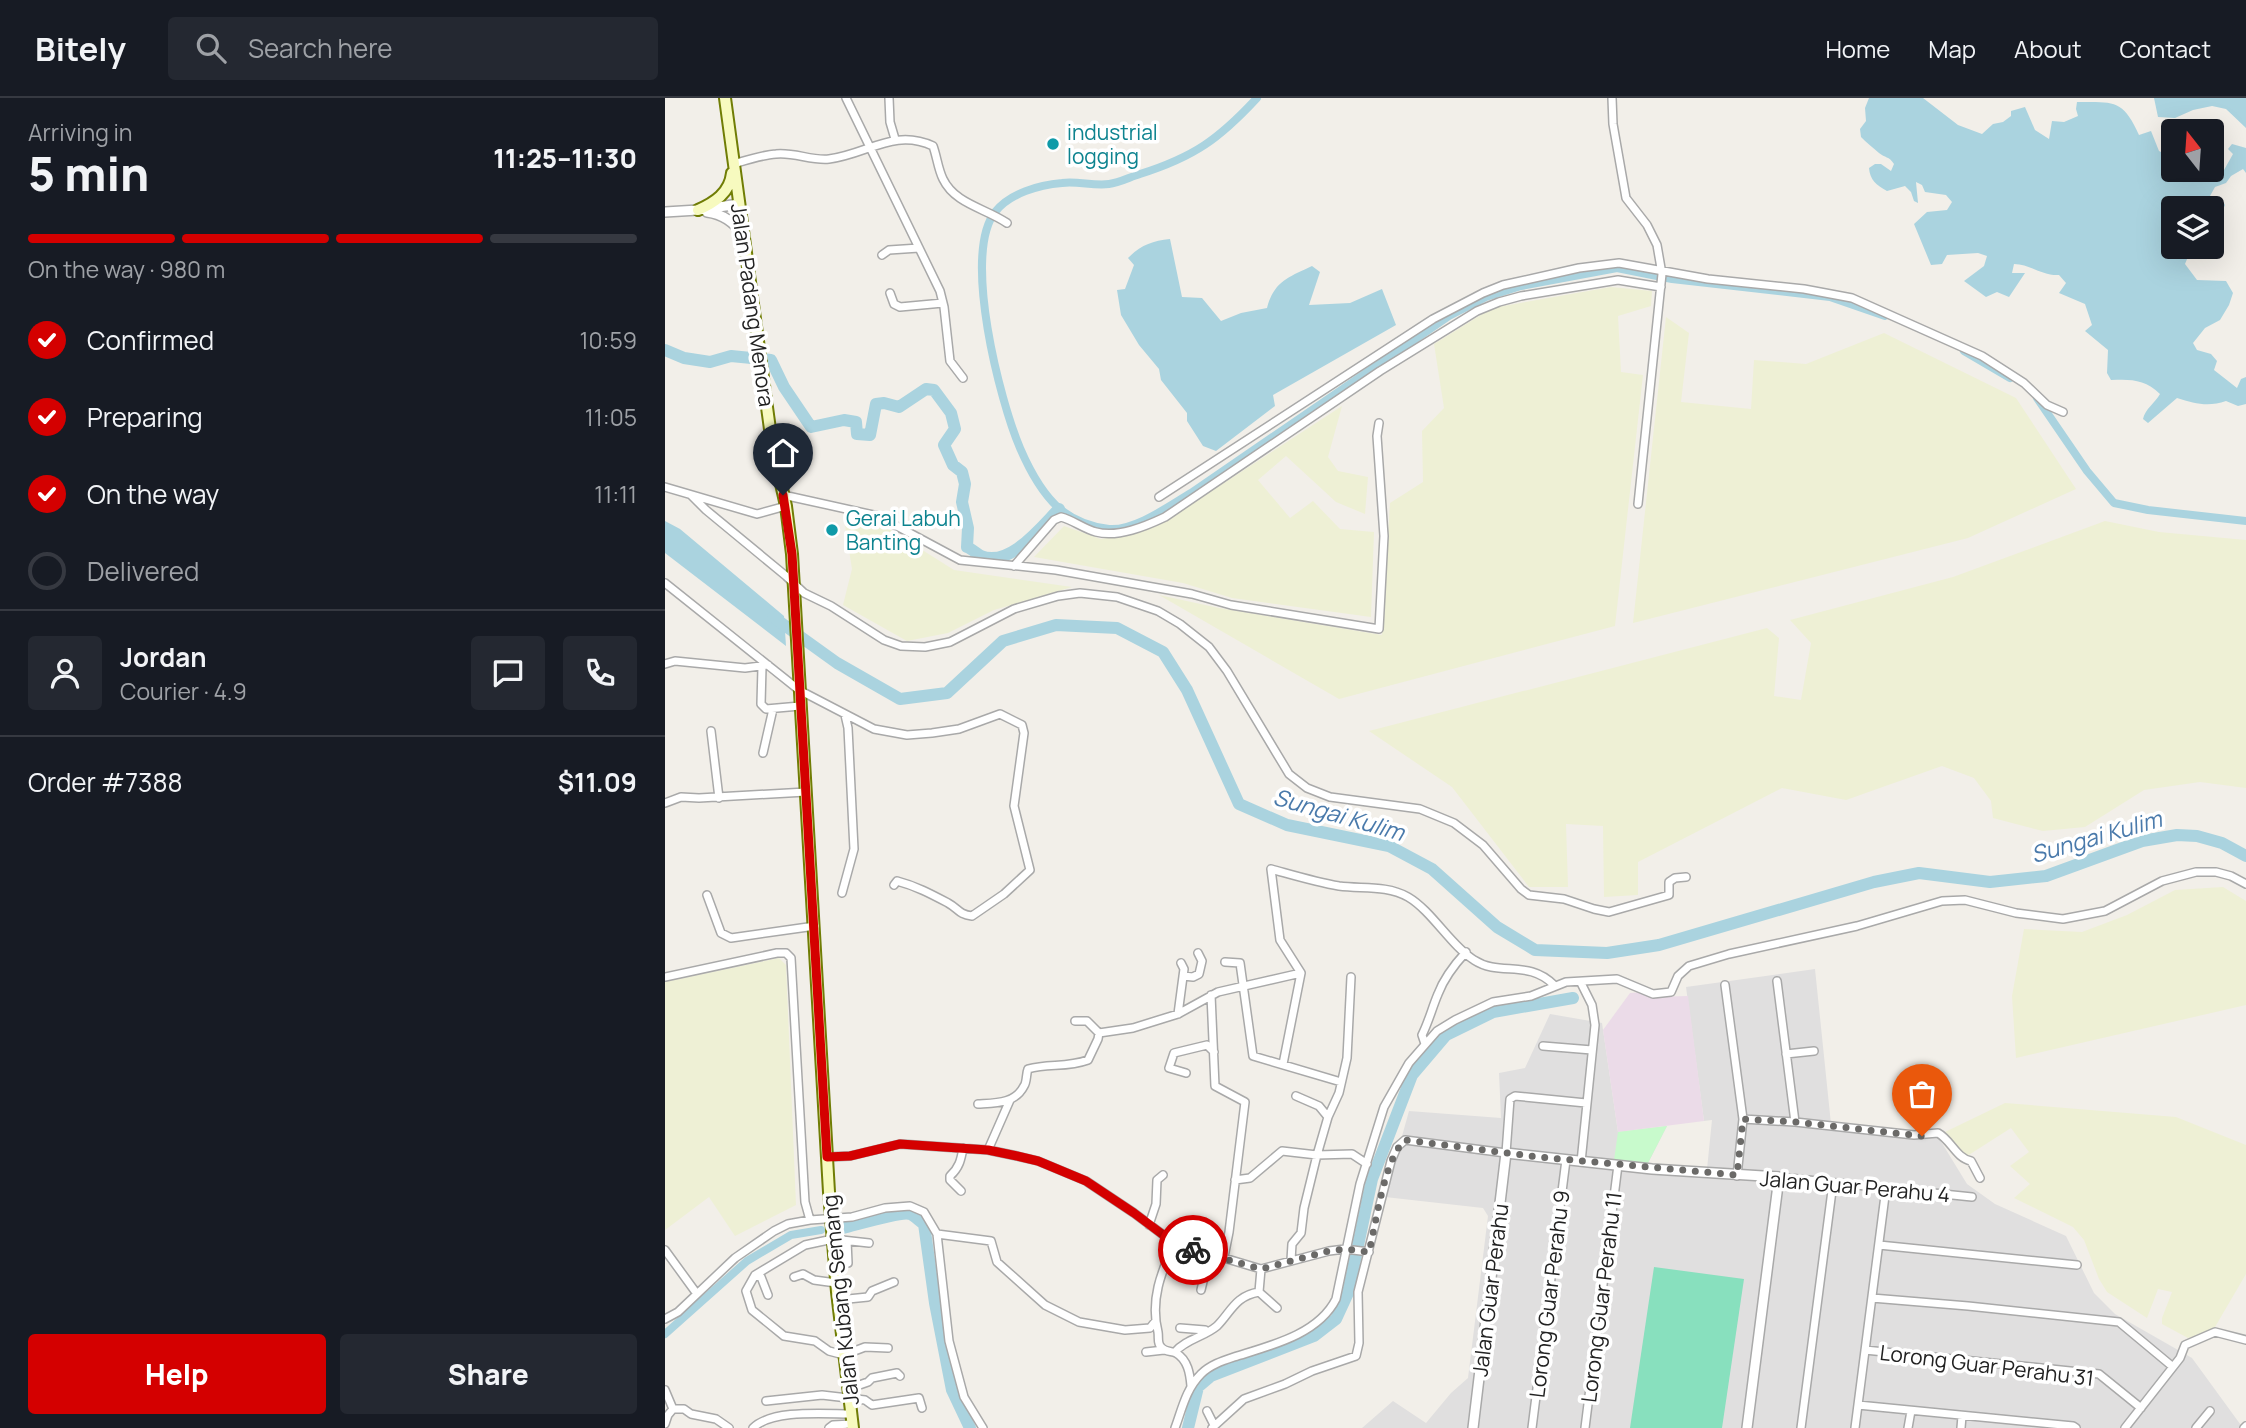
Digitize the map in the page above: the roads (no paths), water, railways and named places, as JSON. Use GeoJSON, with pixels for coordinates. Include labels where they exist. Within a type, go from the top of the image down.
{"type":"FeatureCollection","features":[{"type":"Feature","properties":{"kind":"main road","name":"Jalan Padang Menora"},"geometry":{"type":"LineString","coordinates":[[725,98],[757,342],[792,554],[798,668]]}},
{"type":"Feature","properties":{"kind":"main road"},"geometry":{"type":"LineString","coordinates":[[698,210],[713,204],[724,193],[732,179],[733,164]]}},
{"type":"Feature","properties":{"kind":"main road","name":"Jalan Kubang Semang"},"geometry":{"type":"LineString","coordinates":[[798,668],[832,1239],[852,1422]]}},
{"type":"Feature","properties":{"kind":"street"},"geometry":{"type":"LineString","coordinates":[[846,98],[939,290],[950,361],[963,378]]}},
{"type":"Feature","properties":{"kind":"street"},"geometry":{"type":"LineString","coordinates":[[889,98],[890,122],[895,139]]}},
{"type":"Feature","properties":{"kind":"street"},"geometry":{"type":"LineString","coordinates":[[1612,98],[1613,124],[1626,198],[1647,225],[1657,245],[1662,272],[1638,504]]}},
{"type":"Feature","properties":{"kind":"street"},"geometry":{"type":"LineString","coordinates":[[733,164],[776,154],[825,159],[845,156],[895,139],[911,139],[933,146],[943,178],[958,199],[1007,223]]}},
{"type":"Feature","properties":{"kind":"street"},"geometry":{"type":"LineString","coordinates":[[665,212],[739,204]]}},
{"type":"Feature","properties":{"kind":"street"},"geometry":{"type":"LineString","coordinates":[[698,210],[716,213],[731,221],[743,234]]}},
{"type":"Feature","properties":{"kind":"street"},"geometry":{"type":"LineString","coordinates":[[882,255],[889,250],[919,247]]}},
{"type":"Feature","properties":{"kind":"street"},"geometry":{"type":"LineString","coordinates":[[1159,497],[1412,332],[1483,293],[1528,279],[1619,263],[1662,272],[1742,284],[1833,293],[1852,298],[1982,356],[2024,383],[2047,405],[2063,412]]}},
{"type":"Feature","properties":{"kind":"street"},"geometry":{"type":"LineString","coordinates":[[1014,566],[1054,520],[1061,517],[1096,532],[1105,533],[1149,525],[1165,517],[1401,358],[1488,306],[1521,296],[1618,280],[1661,286]]}},
{"type":"Feature","properties":{"kind":"street"},"geometry":{"type":"LineString","coordinates":[[890,293],[894,304],[900,307],[943,303]]}},
{"type":"Feature","properties":{"kind":"street"},"geometry":{"type":"LineString","coordinates":[[665,487],[757,514],[785,500],[878,516],[960,560],[1095,577],[1192,594],[1231,605],[1379,629],[1384,536],[1377,436],[1379,423]]}},
{"type":"Feature","properties":{"kind":"street"},"geometry":{"type":"LineString","coordinates":[[691,495],[804,593],[831,606],[884,640],[901,646],[925,647],[950,642],[1014,609],[1058,596],[1080,593],[1117,597],[1148,608],[1180,624],[1209,647],[1227,671],[1289,774],[1307,788],[1330,797],[1420,809],[1454,823],[1483,845],[1521,889],[1535,896],[1564,899],[1609,912],[1669,895],[1669,882],[1675,878],[1686,877]]}},
{"type":"Feature","properties":{"kind":"street"},"geometry":{"type":"LineString","coordinates":[[665,583],[765,666],[799,690],[874,729],[907,735],[959,729],[1000,714],[1022,725],[1024,733],[1014,806],[1030,870],[1004,894],[972,916],[961,914],[953,905],[916,886],[897,881],[894,886]]}},
{"type":"Feature","properties":{"kind":"street"},"geometry":{"type":"LineString","coordinates":[[665,664],[675,661],[745,668],[765,666]]}},
{"type":"Feature","properties":{"kind":"street"},"geometry":{"type":"LineString","coordinates":[[765,666],[761,704],[765,709],[800,706]]}},
{"type":"Feature","properties":{"kind":"street"},"geometry":{"type":"LineString","coordinates":[[763,752],[773,709]]}},
{"type":"Feature","properties":{"kind":"street"},"geometry":{"type":"LineString","coordinates":[[842,893],[854,849],[848,728],[845,715]]}},
{"type":"Feature","properties":{"kind":"street"},"geometry":{"type":"LineString","coordinates":[[711,731],[719,798]]}},
{"type":"Feature","properties":{"kind":"street"},"geometry":{"type":"LineString","coordinates":[[665,803],[681,797],[719,798],[806,792]]}},
{"type":"Feature","properties":{"kind":"street"},"geometry":{"type":"LineString","coordinates":[[1283,1064],[1301,973],[1280,940],[1271,869],[1339,886],[1395,891],[1409,897],[1474,960],[1489,966],[1525,969],[1544,975],[1554,985]]}},
{"type":"Feature","properties":{"kind":"street"},"geometry":{"type":"LineString","coordinates":[[1175,1428],[1191,1387],[1212,1365],[1285,1340],[1319,1320],[1331,1309],[1336,1299],[1367,1164],[1384,1107],[1398,1080],[1425,1044],[1455,1020],[1476,1009],[1493,1002],[1531,996],[1566,982],[1617,979],[1653,994],[1667,994],[1671,992],[1678,976],[1689,967],[1729,954],[1845,928],[1955,899],[2016,913],[2063,919],[2105,911],[2162,881],[2196,872],[2216,872],[2246,884]]}},
{"type":"Feature","properties":{"kind":"street"},"geometry":{"type":"LineString","coordinates":[[707,895],[721,933],[726,937],[815,926]]}},
{"type":"Feature","properties":{"kind":"street"},"geometry":{"type":"LineString","coordinates":[[1425,1044],[1422,1035],[1433,1014],[1436,997],[1452,967],[1466,952]]}},
{"type":"Feature","properties":{"kind":"street"},"geometry":{"type":"LineString","coordinates":[[665,977],[778,953],[786,953],[791,958],[805,1202],[810,1220]]}},
{"type":"Feature","properties":{"kind":"street"},"geometry":{"type":"LineString","coordinates":[[1183,976],[1193,977],[1199,974],[1202,961],[1198,953]]}},
{"type":"Feature","properties":{"kind":"street"},"geometry":{"type":"LineString","coordinates":[[1178,1014],[1184,969],[1181,962]]}},
{"type":"Feature","properties":{"kind":"street"},"geometry":{"type":"LineString","coordinates":[[1226,962],[1240,962],[1253,1056],[1341,1082]]}},
{"type":"Feature","properties":{"kind":"street"},"geometry":{"type":"LineString","coordinates":[[1099,1033],[1133,1028],[1178,1014],[1212,995],[1242,985],[1301,973]]}},
{"type":"Feature","properties":{"kind":"street"},"geometry":{"type":"LineString","coordinates":[[1291,1260],[1292,1244],[1301,1233],[1317,1155],[1328,1117],[1339,1093],[1347,1058],[1351,977]]}},
{"type":"Feature","properties":{"kind":"street"},"geometry":{"type":"LineString","coordinates":[[1777,981],[1795,1122]]}},
{"type":"Feature","properties":{"kind":"street"},"geometry":{"type":"LineString","coordinates":[[1581,983],[1592,1005],[1595,1025],[1581,1162]]}},
{"type":"Feature","properties":{"kind":"street"},"geometry":{"type":"LineString","coordinates":[[1725,985],[1743,1119],[1737,1175]]}},
{"type":"Feature","properties":{"kind":"street"},"geometry":{"type":"LineString","coordinates":[[1212,995],[1215,1086],[1245,1102],[1224,1257]]}},
{"type":"Feature","properties":{"kind":"street"},"geometry":{"type":"LineString","coordinates":[[1075,1021],[1087,1021],[1099,1033]]}},
{"type":"Feature","properties":{"kind":"street"},"geometry":{"type":"LineString","coordinates":[[988,1150],[1010,1100],[1025,1086],[1028,1069],[1041,1066],[1062,1067],[1088,1060],[1099,1033]]}},
{"type":"Feature","properties":{"kind":"street"},"geometry":{"type":"LineString","coordinates":[[1186,1073],[1169,1068],[1174,1053],[1207,1045],[1214,1053]]}},
{"type":"Feature","properties":{"kind":"street"},"geometry":{"type":"LineString","coordinates":[[1543,1046],[1592,1050]]}},
{"type":"Feature","properties":{"kind":"street"},"geometry":{"type":"LineString","coordinates":[[1786,1054],[1814,1051]]}},
{"type":"Feature","properties":{"kind":"street"},"geometry":{"type":"LineString","coordinates":[[1296,1096],[1319,1106],[1328,1117]]}},
{"type":"Feature","properties":{"kind":"street"},"geometry":{"type":"LineString","coordinates":[[1506,1153],[1510,1099],[1515,1096],[1586,1103]]}},
{"type":"Feature","properties":{"kind":"street"},"geometry":{"type":"LineString","coordinates":[[978,1104],[1010,1100]]}},
{"type":"Feature","properties":{"kind":"street"},"geometry":{"type":"LineString","coordinates":[[1743,1119],[1922,1136],[1938,1133],[1963,1159],[1971,1161],[1980,1178]]}},
{"type":"Feature","properties":{"kind":"street","name":"Jalan Guar Perahu 4"},"geometry":{"type":"LineString","coordinates":[[1367,1252],[1391,1161],[1397,1147],[1405,1140],[1581,1162],[1972,1197]]}},
{"type":"Feature","properties":{"kind":"street"},"geometry":{"type":"LineString","coordinates":[[827,1157],[850,1156],[900,1144],[988,1150],[1038,1161],[1086,1181],[1174,1243],[1261,1269],[1346,1249],[1367,1252],[1359,1292],[1359,1343],[1356,1356]]}},
{"type":"Feature","properties":{"kind":"street"},"geometry":{"type":"LineString","coordinates":[[961,1191],[950,1181],[950,1176],[957,1170],[963,1148]]}},
{"type":"Feature","properties":{"kind":"street"},"geometry":{"type":"LineString","coordinates":[[1235,1180],[1250,1178],[1282,1150],[1317,1155],[1352,1154],[1367,1164]]}},
{"type":"Feature","properties":{"kind":"street","name":"Jalan Guar Perahu"},"geometry":{"type":"LineString","coordinates":[[1473,1428],[1506,1153]]}},
{"type":"Feature","properties":{"kind":"street","name":"Lorong Guar Perahu 9"},"geometry":{"type":"LineString","coordinates":[[1532,1428],[1566,1160]]}},
{"type":"Feature","properties":{"kind":"street","name":"Lorong Guar Perahu 11"},"geometry":{"type":"LineString","coordinates":[[1585,1428],[1618,1165]]}},
{"type":"Feature","properties":{"kind":"street"},"geometry":{"type":"LineString","coordinates":[[1149,1225],[1156,1204],[1157,1180],[1163,1175]]}},
{"type":"Feature","properties":{"kind":"street"},"geometry":{"type":"LineString","coordinates":[[1747,1428],[1779,1178]]}},
{"type":"Feature","properties":{"kind":"street"},"geometry":{"type":"LineString","coordinates":[[1801,1428],[1833,1183]]}},
{"type":"Feature","properties":{"kind":"street"},"geometry":{"type":"LineString","coordinates":[[1855,1428],[1886,1188]]}},
{"type":"Feature","properties":{"kind":"street"},"geometry":{"type":"LineString","coordinates":[[665,1319],[678,1312],[735,1258],[788,1224],[852,1217],[885,1208],[910,1206],[924,1212],[937,1234],[949,1342],[964,1398],[983,1428]]}},
{"type":"Feature","properties":{"kind":"street"},"geometry":{"type":"LineString","coordinates":[[937,1234],[991,1241],[997,1262],[1014,1278],[1045,1305],[1079,1322],[1125,1330],[1150,1328],[1154,1323]]}},
{"type":"Feature","properties":{"kind":"street"},"geometry":{"type":"LineString","coordinates":[[869,1243],[832,1239],[806,1245],[755,1275],[746,1291],[752,1310],[784,1336],[815,1341],[829,1351],[844,1355],[865,1347],[888,1348]]}},
{"type":"Feature","properties":{"kind":"street"},"geometry":{"type":"LineString","coordinates":[[835,1265],[848,1263],[847,1241]]}},
{"type":"Feature","properties":{"kind":"street"},"geometry":{"type":"LineString","coordinates":[[1164,1350],[1159,1344],[1154,1323],[1156,1290],[1174,1243]]}},
{"type":"Feature","properties":{"kind":"street"},"geometry":{"type":"LineString","coordinates":[[1879,1245],[2077,1265]]}},
{"type":"Feature","properties":{"kind":"street"},"geometry":{"type":"LineString","coordinates":[[1201,1252],[1201,1263],[1206,1269],[1201,1290]]}},
{"type":"Feature","properties":{"kind":"street"},"geometry":{"type":"LineString","coordinates":[[666,1254],[697,1294]]}},
{"type":"Feature","properties":{"kind":"street"},"geometry":{"type":"LineString","coordinates":[[1259,1292],[1261,1269]]}},
{"type":"Feature","properties":{"kind":"street"},"geometry":{"type":"LineString","coordinates":[[794,1277],[803,1274],[814,1280],[836,1283]]}},
{"type":"Feature","properties":{"kind":"street"},"geometry":{"type":"LineString","coordinates":[[755,1275],[761,1277],[768,1295]]}},
{"type":"Feature","properties":{"kind":"street"},"geometry":{"type":"LineString","coordinates":[[838,1300],[868,1297],[872,1291],[894,1282]]}},
{"type":"Feature","properties":{"kind":"street"},"geometry":{"type":"LineString","coordinates":[[1175,1352],[1183,1343],[1216,1327],[1230,1307],[1251,1293],[1259,1292],[1277,1308]]}},
{"type":"Feature","properties":{"kind":"street"},"geometry":{"type":"LineString","coordinates":[[1872,1298],[2119,1322],[2173,1367]]}},
{"type":"Feature","properties":{"kind":"street"},"geometry":{"type":"LineString","coordinates":[[1180,1328],[1202,1331],[1216,1327]]}},
{"type":"Feature","properties":{"kind":"street"},"geometry":{"type":"LineString","coordinates":[[2125,1428],[2180,1358],[2185,1345],[2215,1332],[2246,1340]]}},
{"type":"Feature","properties":{"kind":"street","name":"Lorong Guar Perahu 31"},"geometry":{"type":"LineString","coordinates":[[1865,1350],[2098,1374],[2141,1408]]}},
{"type":"Feature","properties":{"kind":"street"},"geometry":{"type":"LineString","coordinates":[[1146,1352],[1175,1352],[1183,1359],[1190,1372],[1191,1387]]}},
{"type":"Feature","properties":{"kind":"street"},"geometry":{"type":"LineString","coordinates":[[1207,1410],[1213,1427],[1244,1399],[1356,1356],[1364,1360]]}},
{"type":"Feature","properties":{"kind":"street"},"geometry":{"type":"LineString","coordinates":[[849,1395],[879,1376],[897,1373],[900,1376]]}},
{"type":"Feature","properties":{"kind":"street"},"geometry":{"type":"LineString","coordinates":[[665,1390],[673,1409]]}},
{"type":"Feature","properties":{"kind":"street"},"geometry":{"type":"LineString","coordinates":[[766,1401],[849,1395],[872,1405],[919,1398],[922,1408]]}},
{"type":"Feature","properties":{"kind":"street"},"geometry":{"type":"LineString","coordinates":[[1858,1405],[2015,1424],[2076,1428]]}},
{"type":"Feature","properties":{"kind":"street"},"geometry":{"type":"LineString","coordinates":[[665,1424],[673,1409]]}},
{"type":"Feature","properties":{"kind":"street"},"geometry":{"type":"LineString","coordinates":[[673,1409],[684,1409],[716,1419],[729,1428]]}},
{"type":"Feature","properties":{"kind":"street"},"geometry":{"type":"LineString","coordinates":[[1908,1428],[1911,1411]]}},
{"type":"Feature","properties":{"kind":"street"},"geometry":{"type":"LineString","coordinates":[[2196,1428],[2210,1411]]}},
{"type":"Feature","properties":{"kind":"street"},"geometry":{"type":"LineString","coordinates":[[753,1428],[766,1419],[785,1416],[852,1422]]}},
{"type":"Feature","properties":{"kind":"street"},"geometry":{"type":"LineString","coordinates":[[1961,1428],[1962,1416]]}},
{"type":"Feature","properties":{"kind":"street"},"geometry":{"type":"LineString","coordinates":[[829,1428],[852,1422]]}},
{"type":"Feature","properties":{"kind":"water"},"geometry":{"type":"Polygon","coordinates":[[[1869,98],[1923,98],[1958,125],[1982,134],[1993,124],[2003,122],[2011,116],[2011,111],[2025,107],[2035,130],[2049,139],[2052,121],[2064,122],[2078,116],[2077,102],[2109,103],[2128,115],[2139,135],[2151,131],[2161,152],[2161,182],[2224,182],[2224,170],[2233,154],[2228,149],[2232,144],[2246,148],[2246,173],[2243,169],[2231,176],[2226,183],[2215,187],[2210,196],[2161,196],[2161,259],[2187,259],[2185,264],[2197,280],[2226,281],[2233,293],[2229,305],[2220,320],[2205,328],[2193,343],[2197,350],[2211,354],[2217,361],[2214,370],[2237,388],[2241,379],[2246,377],[2246,404],[2238,406],[2226,401],[2202,404],[2177,398],[2148,423],[2143,419],[2144,415],[2160,394],[2149,385],[2137,381],[2111,380],[2107,373],[2108,350],[2085,331],[2092,325],[2085,304],[2059,293],[2066,283],[2059,275],[2014,264],[2012,273],[2025,273],[2009,297],[1997,292],[1986,297],[1964,281],[1984,266],[1987,256],[1978,253],[1947,255],[1942,264],[1931,265],[1914,224],[1927,212],[1947,210],[1952,202],[1946,195],[1925,192],[1922,185],[1916,182],[1918,203],[1905,186],[1887,191],[1874,182],[1869,168],[1881,164],[1891,171],[1894,164],[1861,137],[1860,129],[1866,121],[1865,108],[1869,98]]]}},
{"type":"Feature","properties":{"kind":"water"},"geometry":{"type":"Polygon","coordinates":[[[2154,98],[2246,98],[2246,128],[2226,109],[2212,106],[2175,118],[2158,117],[2154,98]]]}},
{"type":"Feature","properties":{"kind":"water"},"geometry":{"type":"Polygon","coordinates":[[[1170,239],[1182,297],[1202,298],[1221,321],[1241,313],[1267,308],[1274,292],[1283,281],[1312,266],[1320,272],[1309,305],[1350,303],[1382,289],[1396,325],[1273,395],[1275,406],[1216,451],[1203,446],[1187,421],[1187,413],[1161,380],[1159,369],[1139,345],[1121,315],[1117,290],[1125,289],[1134,265],[1128,258],[1147,244],[1170,239]]]}},
{"type":"Feature","properties":{"kind":"water"},"geometry":{"type":"Polygon","coordinates":[[[665,521],[680,529],[784,616],[786,646],[665,553],[665,521]]]}},
{"type":"Feature","properties":{"kind":"waterway"},"geometry":{"type":"LineString","coordinates":[[1257,98],[1218,136],[1176,161],[1113,183],[1062,183],[1026,191],[1001,205],[986,233],[982,260],[983,293],[995,364],[1012,426],[1032,473],[1042,489],[1061,510],[1083,523],[1119,529],[1151,517],[1191,493],[1449,316],[1486,297],[1521,286],[1617,268],[1672,279],[1830,297],[1885,316]]}},
{"type":"Feature","properties":{"kind":"waterway"},"geometry":{"type":"LineString","coordinates":[[665,350],[684,358],[710,362],[731,356],[771,360],[784,387],[811,427],[844,420],[856,422],[857,434],[870,435],[876,404],[899,407],[926,389],[934,390],[951,413],[955,429],[944,445],[953,465],[962,472],[965,484],[962,502],[968,528],[967,547],[981,556],[992,558],[1014,551],[1059,509]]}},
{"type":"Feature","properties":{"kind":"waterway"},"geometry":{"type":"LineString","coordinates":[[1964,351],[2010,378]]}},
{"type":"Feature","properties":{"kind":"waterway"},"geometry":{"type":"LineString","coordinates":[[2037,398],[2087,471],[2114,503],[2148,510],[2246,521]]}},
{"type":"Feature","properties":{"kind":"waterway","name":"Sungai Kulim"},"geometry":{"type":"LineString","coordinates":[[773,617],[837,663],[900,699],[947,693],[1003,641],[1056,625],[1117,628],[1163,652],[1187,690],[1239,804],[1287,825],[1389,846],[1432,869],[1497,927],[1535,950],[1607,953],[1659,945],[1874,882],[1919,873],[1990,882],[2046,876],[2142,841],[2177,835],[2197,836],[2222,843],[2246,856]]}},
{"type":"Feature","properties":{"kind":"waterway"},"geometry":{"type":"LineString","coordinates":[[1188,1428],[1198,1387],[1211,1376],[1314,1336],[1336,1319],[1348,1293],[1372,1179],[1412,1075],[1446,1035],[1493,1012],[1573,998]]}},
{"type":"Feature","properties":{"kind":"waterway"},"geometry":{"type":"LineString","coordinates":[[843,1228],[905,1214],[912,1215],[924,1224],[935,1303],[952,1390],[970,1428]]}},
{"type":"Feature","properties":{"kind":"waterway"},"geometry":{"type":"LineString","coordinates":[[665,1334],[747,1261],[791,1235],[821,1230]]}},
{"type":"Feature","properties":{"kind":"place","name":"industrial logging"},"geometry":{"type":"Point","coordinates":[1053,144]}},
{"type":"Feature","properties":{"kind":"place","name":"Gerai Labuh Banting"},"geometry":{"type":"Point","coordinates":[832,530]}}]}
